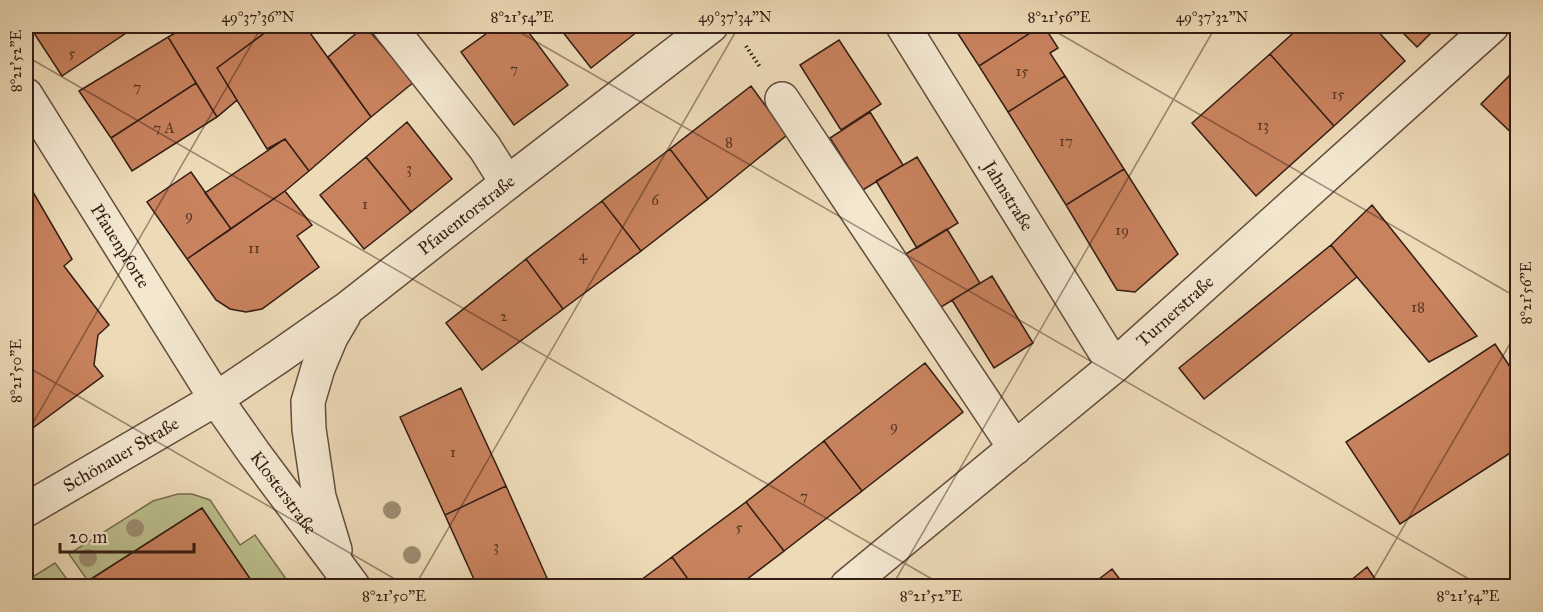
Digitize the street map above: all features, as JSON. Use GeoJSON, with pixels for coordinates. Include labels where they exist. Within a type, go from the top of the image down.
{"type":"FeatureCollection","features":[{"type":"Feature","properties":{"kind":"street"},"geometry":{"type":"LineString","coordinates":[[389,26],[485,148],[507,183]]}},
{"type":"Feature","properties":{"kind":"street","name":"Pfauentorstraße"},"geometry":{"type":"LineString","coordinates":[[216,399],[348,308],[711,26]]}},
{"type":"Feature","properties":{"kind":"street","name":"Jahnstraße"},"geometry":{"type":"LineString","coordinates":[[903,26],[1114,366]]}},
{"type":"Feature","properties":{"kind":"street","name":"Turnerstraße"},"geometry":{"type":"LineString","coordinates":[[847,586],[1114,366],[1492,26]]}},
{"type":"Feature","properties":{"kind":"street","name":"Pfauenpforte"},"geometry":{"type":"LineString","coordinates":[[26,95],[216,399]]}},
{"type":"Feature","properties":{"kind":"street"},"geometry":{"type":"LineString","coordinates":[[782,99],[1015,448]]}},
{"type":"Feature","properties":{"kind":"street"},"geometry":{"type":"LineString","coordinates":[[347,578],[319,497],[309,429],[308,402],[318,368],[348,308]]}},
{"type":"Feature","properties":{"kind":"street","name":"Schönauer Straße"},"geometry":{"type":"LineString","coordinates":[[26,510],[216,399]]}},
{"type":"Feature","properties":{"kind":"street","name":"Klosterstraße"},"geometry":{"type":"LineString","coordinates":[[216,399],[347,578]]}},
{"type":"Feature","properties":{"kind":"path"},"geometry":{"type":"LineString","coordinates":[[744,43],[782,99]]}},
{"type":"Feature","properties":{"kind":"green space"},"geometry":{"type":"Polygon","coordinates":[[[178,494],[192,494],[210,500],[240,545],[255,535],[291,586],[255,586],[202,508],[88,581],[69,554],[153,501],[178,494]]]}},
{"type":"Feature","properties":{"kind":"green space"},"geometry":{"type":"Polygon","coordinates":[[[55,563],[72,586],[26,586],[26,581],[55,563]]]}},
{"type":"Feature","properties":{"kind":"building"},"geometry":{"type":"Polygon","coordinates":[[[39,26],[130,26],[132,29],[62,76],[32,30],[39,26]]]}},
{"type":"Feature","properties":{"kind":"building"},"geometry":{"type":"Polygon","coordinates":[[[188,26],[274,26],[217,68],[237,100],[217,117],[168,37],[188,26]]]}},
{"type":"Feature","properties":{"kind":"building"},"geometry":{"type":"Polygon","coordinates":[[[274,26],[305,26],[371,117],[309,171],[285,139],[267,149],[217,68],[274,26]]]}},
{"type":"Feature","properties":{"kind":"building"},"geometry":{"type":"Polygon","coordinates":[[[365,26],[414,82],[371,117],[328,57],[365,26]]]}},
{"type":"Feature","properties":{"kind":"building"},"geometry":{"type":"Polygon","coordinates":[[[497,26],[524,26],[568,85],[514,125],[461,52],[497,26]]]}},
{"type":"Feature","properties":{"kind":"building"},"geometry":{"type":"Polygon","coordinates":[[[558,26],[632,26],[637,32],[591,68],[558,26]]]}},
{"type":"Feature","properties":{"kind":"building"},"geometry":{"type":"Polygon","coordinates":[[[632,26],[646,26],[637,32],[632,26]]]}},
{"type":"Feature","properties":{"kind":"building"},"geometry":{"type":"Polygon","coordinates":[[[953,26],[1041,26],[979,66],[953,26]]]}},
{"type":"Feature","properties":{"kind":"building"},"geometry":{"type":"Polygon","coordinates":[[[1044,26],[1058,48],[1050,53],[1065,76],[1008,112],[979,66],[1044,26]]]}},
{"type":"Feature","properties":{"kind":"building"},"geometry":{"type":"Polygon","coordinates":[[[1301,26],[1373,26],[1405,61],[1334,126],[1270,54],[1301,26]]]}},
{"type":"Feature","properties":{"kind":"building"},"geometry":{"type":"Polygon","coordinates":[[[1396,26],[1438,26],[1417,47],[1396,26]]]}},
{"type":"Feature","properties":{"kind":"building"},"geometry":{"type":"Polygon","coordinates":[[[168,37],[196,83],[111,138],[79,91],[168,37]]]}},
{"type":"Feature","properties":{"kind":"building"},"geometry":{"type":"Polygon","coordinates":[[[839,40],[881,104],[841,130],[800,65],[839,40]]]}},
{"type":"Feature","properties":{"kind":"building"},"geometry":{"type":"Polygon","coordinates":[[[1270,54],[1334,126],[1256,196],[1192,123],[1270,54]]]}},
{"type":"Feature","properties":{"kind":"building"},"geometry":{"type":"Polygon","coordinates":[[[1518,67],[1518,139],[1481,104],[1518,67]]]}},
{"type":"Feature","properties":{"kind":"building"},"geometry":{"type":"Polygon","coordinates":[[[1065,76],[1124,169],[1066,205],[1008,112],[1065,76]]]}},
{"type":"Feature","properties":{"kind":"building"},"geometry":{"type":"Polygon","coordinates":[[[196,83],[217,117],[132,171],[111,138],[196,83]]]}},
{"type":"Feature","properties":{"kind":"building"},"geometry":{"type":"Polygon","coordinates":[[[751,86],[787,135],[708,199],[670,149],[751,86]]]}},
{"type":"Feature","properties":{"kind":"building"},"geometry":{"type":"Polygon","coordinates":[[[870,112],[903,165],[863,190],[830,138],[870,112]]]}},
{"type":"Feature","properties":{"kind":"building"},"geometry":{"type":"Polygon","coordinates":[[[407,122],[452,179],[411,212],[366,157],[407,122]]]}},
{"type":"Feature","properties":{"kind":"building"},"geometry":{"type":"Polygon","coordinates":[[[285,139],[309,171],[231,229],[205,193],[285,139]]]}},
{"type":"Feature","properties":{"kind":"building"},"geometry":{"type":"Polygon","coordinates":[[[670,149],[708,199],[641,251],[602,201],[670,149]]]}},
{"type":"Feature","properties":{"kind":"building"},"geometry":{"type":"Polygon","coordinates":[[[366,157],[411,212],[364,249],[320,195],[366,157]]]}},
{"type":"Feature","properties":{"kind":"building"},"geometry":{"type":"Polygon","coordinates":[[[917,157],[958,223],[917,248],[876,181],[917,157]]]}},
{"type":"Feature","properties":{"kind":"building"},"geometry":{"type":"Polygon","coordinates":[[[1124,169],[1178,254],[1135,292],[1117,290],[1066,205],[1124,169]]]}},
{"type":"Feature","properties":{"kind":"building"},"geometry":{"type":"Polygon","coordinates":[[[191,172],[231,229],[187,259],[147,202],[191,172]]]}},
{"type":"Feature","properties":{"kind":"building"},"geometry":{"type":"Polygon","coordinates":[[[26,180],[72,259],[64,266],[109,325],[98,335],[94,365],[103,376],[26,433],[26,180]]]}},
{"type":"Feature","properties":{"kind":"building"},"geometry":{"type":"Polygon","coordinates":[[[285,191],[312,225],[297,236],[319,267],[262,309],[246,312],[230,309],[216,300],[187,259],[285,191]]]}},
{"type":"Feature","properties":{"kind":"building"},"geometry":{"type":"Polygon","coordinates":[[[602,201],[641,251],[563,309],[526,259],[602,201]]]}},
{"type":"Feature","properties":{"kind":"building"},"geometry":{"type":"Polygon","coordinates":[[[1372,205],[1477,336],[1429,362],[1331,245],[1372,205]]]}},
{"type":"Feature","properties":{"kind":"building"},"geometry":{"type":"Polygon","coordinates":[[[947,229],[980,283],[938,309],[904,255],[947,229]]]}},
{"type":"Feature","properties":{"kind":"building"},"geometry":{"type":"Polygon","coordinates":[[[1331,245],[1357,277],[1204,399],[1179,368],[1331,245]]]}},
{"type":"Feature","properties":{"kind":"building"},"geometry":{"type":"Polygon","coordinates":[[[526,259],[563,309],[482,370],[446,323],[526,259]]]}},
{"type":"Feature","properties":{"kind":"building"},"geometry":{"type":"Polygon","coordinates":[[[992,276],[1033,343],[994,368],[952,300],[992,276]]]}},
{"type":"Feature","properties":{"kind":"building"},"geometry":{"type":"Polygon","coordinates":[[[1495,344],[1518,379],[1518,448],[1400,524],[1346,442],[1495,344]]]}},
{"type":"Feature","properties":{"kind":"building"},"geometry":{"type":"Polygon","coordinates":[[[1518,358],[1518,379],[1510,366],[1518,358]]]}},
{"type":"Feature","properties":{"kind":"building"},"geometry":{"type":"Polygon","coordinates":[[[925,363],[963,412],[862,491],[824,441],[925,363]]]}},
{"type":"Feature","properties":{"kind":"building"},"geometry":{"type":"Polygon","coordinates":[[[461,388],[506,486],[445,515],[400,417],[461,388]]]}},
{"type":"Feature","properties":{"kind":"building"},"geometry":{"type":"Polygon","coordinates":[[[824,441],[862,491],[784,551],[746,502],[824,441]]]}},
{"type":"Feature","properties":{"kind":"building"},"geometry":{"type":"Polygon","coordinates":[[[506,486],[547,578],[528,586],[477,586],[445,515],[506,486]]]}},
{"type":"Feature","properties":{"kind":"building"},"geometry":{"type":"Polygon","coordinates":[[[746,502],[784,551],[738,586],[693,586],[672,557],[746,502]]]}},
{"type":"Feature","properties":{"kind":"building"},"geometry":{"type":"Polygon","coordinates":[[[202,508],[255,586],[80,586],[88,581],[202,508]]]}},
{"type":"Feature","properties":{"kind":"building"},"geometry":{"type":"Polygon","coordinates":[[[672,557],[693,586],[633,586],[672,557]]]}},
{"type":"Feature","properties":{"kind":"building"},"geometry":{"type":"Polygon","coordinates":[[[1367,567],[1380,586],[1344,586],[1367,567]]]}},
{"type":"Feature","properties":{"kind":"building"},"geometry":{"type":"Polygon","coordinates":[[[1112,569],[1125,586],[1090,586],[1112,569]]]}},
{"type":"Feature","properties":{"kind":"building"},"geometry":{"type":"Polygon","coordinates":[[[547,578],[551,586],[528,586],[547,578]]]}}]}
